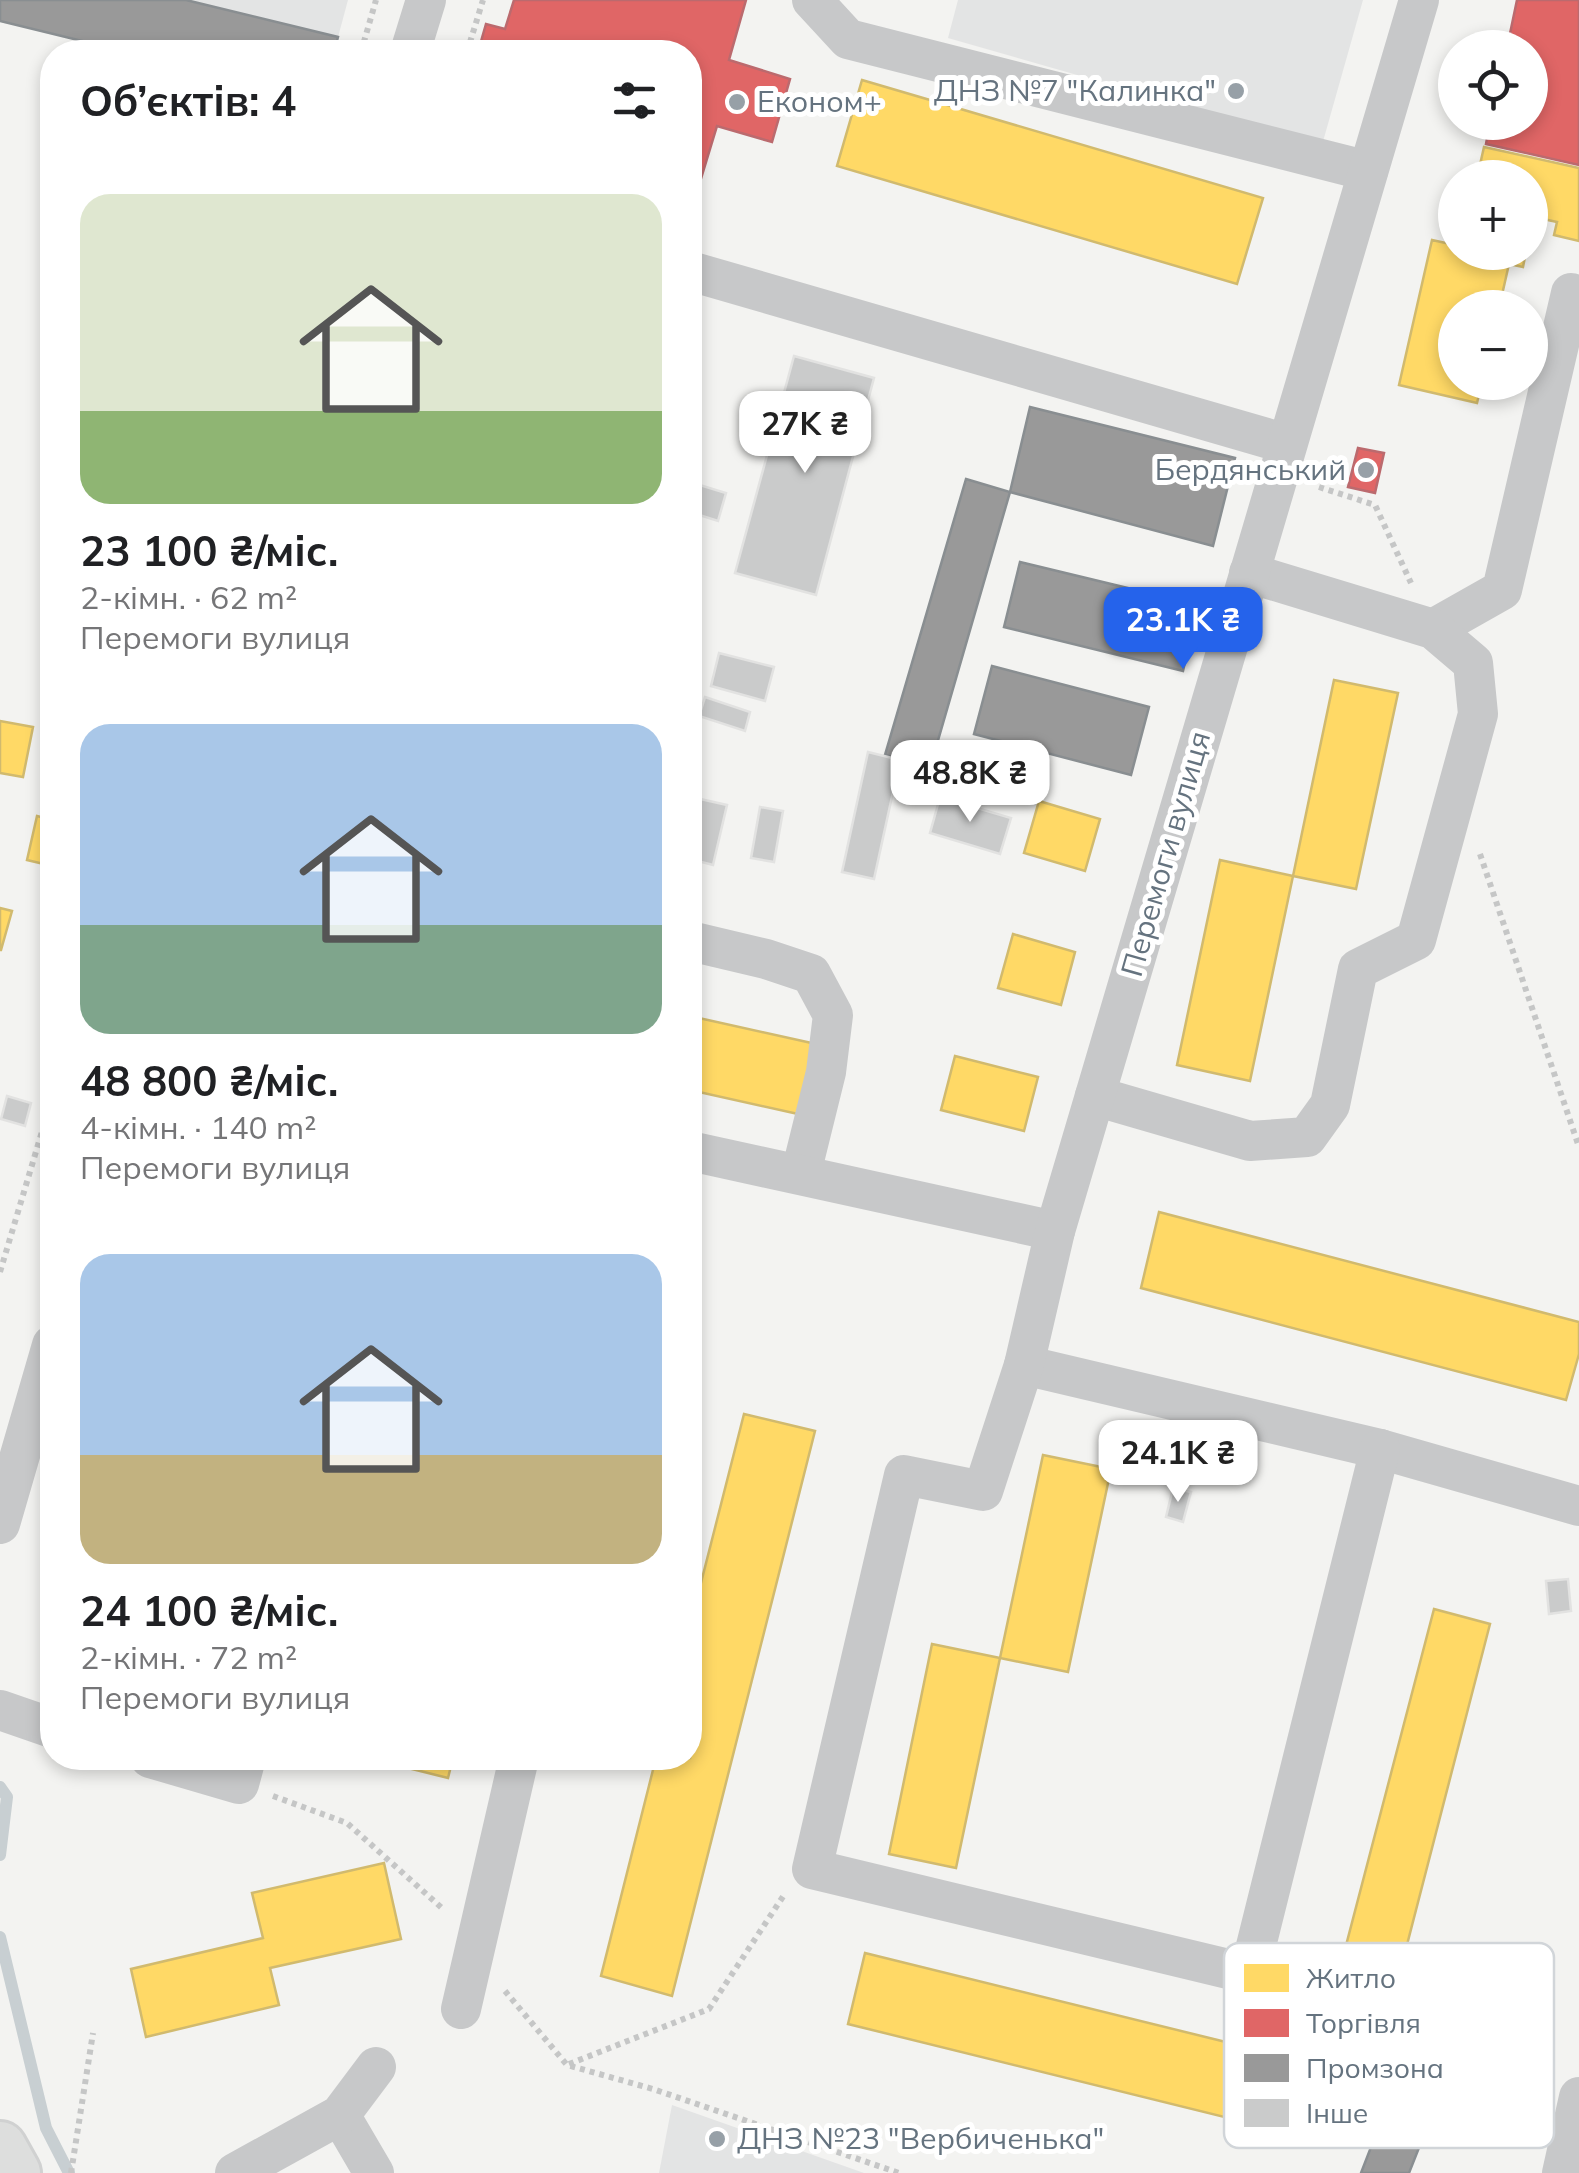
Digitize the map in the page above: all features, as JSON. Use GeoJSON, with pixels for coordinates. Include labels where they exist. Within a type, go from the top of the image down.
{"type":"FeatureCollection","features":[{"type":"Feature","properties":{"kind":"main road"},"geometry":{"type":"LineString","coordinates":[[0,2148],[14,2173]]}},
{"type":"Feature","properties":{"kind":"street"},"geometry":{"type":"LineString","coordinates":[[812,0],[848,39],[1368,170]]}},
{"type":"Feature","properties":{"kind":"street","name":"Перемоги вулиця"},"geometry":{"type":"LineString","coordinates":[[818,1842],[904,1476],[983,1491],[1024,1365],[1055,1230],[1419,0]]}},
{"type":"Feature","properties":{"kind":"street"},"geometry":{"type":"LineString","coordinates":[[411,40],[414,3]]}},
{"type":"Feature","properties":{"kind":"street"},"geometry":{"type":"LineString","coordinates":[[702,274],[1286,444]]}},
{"type":"Feature","properties":{"kind":"street"},"geometry":{"type":"LineString","coordinates":[[1433,629],[1502,590],[1571,293],[1579,295]]}},
{"type":"Feature","properties":{"kind":"street"},"geometry":{"type":"LineString","coordinates":[[1095,1096],[1250,1141],[1307,1137],[1330,1104],[1358,970],[1416,940],[1478,714],[1473,663],[1433,629],[1248,573]]}},
{"type":"Feature","properties":{"kind":"street"},"geometry":{"type":"LineString","coordinates":[[702,944],[766,958],[811,974],[833,1015],[826,1072],[801,1174]]}},
{"type":"Feature","properties":{"kind":"street"},"geometry":{"type":"LineString","coordinates":[[702,1153],[1055,1230]]}},
{"type":"Feature","properties":{"kind":"street"},"geometry":{"type":"LineString","coordinates":[[1024,1365],[1380,1449],[1579,1506]]}},
{"type":"Feature","properties":{"kind":"street"},"geometry":{"type":"LineString","coordinates":[[0,1524],[40,1386]]}},
{"type":"Feature","properties":{"kind":"street"},"geometry":{"type":"LineString","coordinates":[[1256,1943],[1380,1449]]}},
{"type":"Feature","properties":{"kind":"street"},"geometry":{"type":"LineString","coordinates":[[0,1710],[40,1724]]}},
{"type":"Feature","properties":{"kind":"street"},"geometry":{"type":"LineString","coordinates":[[461,2009],[516,1770]]}},
{"type":"Feature","properties":{"kind":"street"},"geometry":{"type":"LineString","coordinates":[[818,1842],[812,1869],[1224,1968]]}},
{"type":"Feature","properties":{"kind":"street"},"geometry":{"type":"LineString","coordinates":[[235,2173],[340,2115],[376,2068]]}},
{"type":"Feature","properties":{"kind":"street"},"geometry":{"type":"LineString","coordinates":[[1562,2173],[1579,2098]]}},
{"type":"Feature","properties":{"kind":"street"},"geometry":{"type":"LineString","coordinates":[[340,2115],[374,2173]]}},
{"type":"Feature","properties":{"kind":"path"},"geometry":{"type":"LineString","coordinates":[[364,40],[376,0]]}},
{"type":"Feature","properties":{"kind":"path"},"geometry":{"type":"LineString","coordinates":[[470,40],[483,0]]}},
{"type":"Feature","properties":{"kind":"path"},"geometry":{"type":"LineString","coordinates":[[1319,487],[1375,505],[1433,629]]}},
{"type":"Feature","properties":{"kind":"path"},"geometry":{"type":"LineString","coordinates":[[1458,787],[1579,1148]]}},
{"type":"Feature","properties":{"kind":"path"},"geometry":{"type":"LineString","coordinates":[[0,1272],[40,1138]]}},
{"type":"Feature","properties":{"kind":"path"},"geometry":{"type":"LineString","coordinates":[[243,1771],[347,1823],[440,1904],[474,1953],[568,2065],[653,2089],[899,2173]]}},
{"type":"Feature","properties":{"kind":"path"},"geometry":{"type":"LineString","coordinates":[[568,2065],[709,2009],[818,1842]]}},
{"type":"Feature","properties":{"kind":"path"},"geometry":{"type":"LineString","coordinates":[[72,2173],[92,2032]]}},
{"type":"Feature","properties":{"kind":"shaded area"},"geometry":{"type":"Polygon","coordinates":[[[0,0],[348,0],[337,40],[78,40],[0,21],[0,0]]]}},
{"type":"Feature","properties":{"kind":"shaded area","name":"ДНЗ №7 \"Калинка\""},"geometry":{"type":"Polygon","coordinates":[[[958,0],[1363,0],[1322,145],[948,38],[958,0]]]}},
{"type":"Feature","properties":{"kind":"shaded area","name":"ДНЗ №23 \"Вербиченька\""},"geometry":{"type":"Polygon","coordinates":[[[672,2105],[864,2173],[659,2173],[672,2105]]]}},
{"type":"Feature","properties":{"kind":"building: Житло"},"geometry":{"type":"Polygon","coordinates":[[[862,80],[1263,198],[1237,284],[837,166],[862,80]]]}},
{"type":"Feature","properties":{"kind":"building: Житло"},"geometry":{"type":"Polygon","coordinates":[[[1484,147],[1543,160],[1481,160],[1484,147]]]}},
{"type":"Feature","properties":{"kind":"building: Житло"},"geometry":{"type":"Polygon","coordinates":[[[1548,161],[1579,168],[1579,241],[1554,235],[1557,222],[1548,220],[1548,161]]]}},
{"type":"Feature","properties":{"kind":"building: Житло"},"geometry":{"type":"Polygon","coordinates":[[[1432,240],[1438,241],[1438,270],[1508,270],[1503,290],[1438,290],[1438,394],[1399,385],[1432,240]]]}},
{"type":"Feature","properties":{"kind":"building: Житло"},"geometry":{"type":"Polygon","coordinates":[[[1334,680],[1398,693],[1356,889],[1293,876],[1334,680]]]}},
{"type":"Feature","properties":{"kind":"building: Житло"},"geometry":{"type":"Polygon","coordinates":[[[0,721],[33,727],[23,777],[0,773],[0,721]]]}},
{"type":"Feature","properties":{"kind":"building: Житло"},"geometry":{"type":"Polygon","coordinates":[[[1039,801],[1100,819],[1085,871],[1024,853],[1039,801]]]}},
{"type":"Feature","properties":{"kind":"building: Житло"},"geometry":{"type":"Polygon","coordinates":[[[37,816],[40,863],[27,860],[37,816]]]}},
{"type":"Feature","properties":{"kind":"building: Житло"},"geometry":{"type":"Polygon","coordinates":[[[1220,860],[1293,876],[1250,1081],[1177,1065],[1220,860]]]}},
{"type":"Feature","properties":{"kind":"building: Житло"},"geometry":{"type":"Polygon","coordinates":[[[0,908],[12,911],[1,950],[0,950],[0,908]]]}},
{"type":"Feature","properties":{"kind":"building: Житло"},"geometry":{"type":"Polygon","coordinates":[[[1013,934],[1075,952],[1061,1005],[998,988],[1013,934]]]}},
{"type":"Feature","properties":{"kind":"building: Житло"},"geometry":{"type":"Polygon","coordinates":[[[702,1019],[816,1044],[798,1114],[702,1093],[702,1019]]]}},
{"type":"Feature","properties":{"kind":"building: Житло"},"geometry":{"type":"Polygon","coordinates":[[[955,1056],[1038,1077],[1024,1131],[941,1110],[955,1056]]]}},
{"type":"Feature","properties":{"kind":"building: Житло"},"geometry":{"type":"Polygon","coordinates":[[[1159,1212],[1579,1322],[1579,1354],[1566,1400],[1141,1288],[1159,1212]]]}},
{"type":"Feature","properties":{"kind":"building: Житло"},"geometry":{"type":"Polygon","coordinates":[[[744,1414],[815,1431],[672,1996],[601,1976],[653,1770],[702,1770],[702,1579],[744,1414]]]}},
{"type":"Feature","properties":{"kind":"building: Житло"},"geometry":{"type":"Polygon","coordinates":[[[1043,1455],[1111,1469],[1068,1672],[1000,1658],[1043,1455]]]}},
{"type":"Feature","properties":{"kind":"building: Житло"},"geometry":{"type":"Polygon","coordinates":[[[1434,1609],[1490,1624],[1407,1943],[1347,1943],[1434,1609]]]}},
{"type":"Feature","properties":{"kind":"building: Житло"},"geometry":{"type":"Polygon","coordinates":[[[932,1644],[1000,1658],[956,1868],[889,1854],[932,1644]]]}},
{"type":"Feature","properties":{"kind":"building: Житло"},"geometry":{"type":"Polygon","coordinates":[[[416,1770],[450,1770],[448,1778],[416,1770]]]}},
{"type":"Feature","properties":{"kind":"building: Житло"},"geometry":{"type":"Polygon","coordinates":[[[384,1863],[401,1939],[270,1968],[279,2005],[146,2037],[131,1969],[263,1938],[252,1893],[384,1863]]]}},
{"type":"Feature","properties":{"kind":"building: Житло"},"geometry":{"type":"Polygon","coordinates":[[[865,1953],[1224,2042],[1224,2117],[848,2024],[865,1953]]]}},
{"type":"Feature","properties":{"kind":"building: Торгівля","name":"Економ+"},"geometry":{"type":"Polygon","coordinates":[[[514,0],[746,0],[729,60],[790,79],[772,142],[717,126],[702,175],[702,40],[481,40],[486,24],[505,29],[514,0]]]}},
{"type":"Feature","properties":{"kind":"building: Торгівля"},"geometry":{"type":"Polygon","coordinates":[[[1517,0],[1579,0],[1579,165],[1486,144],[1487,140],[1548,140],[1548,30],[1511,30],[1517,0]]]}},
{"type":"Feature","properties":{"kind":"building: Торгівля","name":"Бердянський"},"geometry":{"type":"Polygon","coordinates":[[[1358,448],[1384,453],[1375,493],[1348,487],[1358,448]]]}},
{"type":"Feature","properties":{"kind":"building: Промзона"},"geometry":{"type":"Polygon","coordinates":[[[0,0],[186,0],[338,37],[78,40],[0,21],[0,0]]]}},
{"type":"Feature","properties":{"kind":"building: Промзона"},"geometry":{"type":"Polygon","coordinates":[[[1030,407],[1235,458],[1213,546],[1010,492],[1030,407]]]}},
{"type":"Feature","properties":{"kind":"building: Промзона"},"geometry":{"type":"Polygon","coordinates":[[[966,479],[1010,492],[930,768],[885,755],[966,479]]]}},
{"type":"Feature","properties":{"kind":"building: Промзона"},"geometry":{"type":"Polygon","coordinates":[[[1020,562],[1198,605],[1183,671],[1004,627],[1020,562]]]}},
{"type":"Feature","properties":{"kind":"building: Промзона"},"geometry":{"type":"Polygon","coordinates":[[[992,666],[1149,707],[1131,775],[974,734],[992,666]]]}},
{"type":"Feature","properties":{"kind":"building: Промзона"},"geometry":{"type":"Polygon","coordinates":[[[1371,2148],[1419,2148],[1409,2173],[1361,2173],[1371,2148]]]}},
{"type":"Feature","properties":{"kind":"building: Інше"},"geometry":{"type":"Polygon","coordinates":[[[794,356],[874,378],[816,595],[735,573],[794,356]]]}},
{"type":"Feature","properties":{"kind":"building: Інше"},"geometry":{"type":"Polygon","coordinates":[[[702,486],[726,493],[718,521],[702,516],[702,486]]]}},
{"type":"Feature","properties":{"kind":"building: Інше"},"geometry":{"type":"Polygon","coordinates":[[[719,653],[774,667],[765,701],[711,686],[719,653]]]}},
{"type":"Feature","properties":{"kind":"building: Інше"},"geometry":{"type":"Polygon","coordinates":[[[705,697],[750,712],[745,731],[702,717],[705,697]]]}},
{"type":"Feature","properties":{"kind":"building: Інше"},"geometry":{"type":"Polygon","coordinates":[[[868,752],[900,760],[874,879],[842,872],[868,752]]]}},
{"type":"Feature","properties":{"kind":"building: Інше"},"geometry":{"type":"Polygon","coordinates":[[[940,797],[1011,818],[1000,854],[930,833],[940,797]]]}},
{"type":"Feature","properties":{"kind":"building: Інше"},"geometry":{"type":"Polygon","coordinates":[[[702,799],[727,805],[713,865],[702,862],[702,799]]]}},
{"type":"Feature","properties":{"kind":"building: Інше"},"geometry":{"type":"Polygon","coordinates":[[[760,807],[783,811],[774,862],[751,858],[760,807]]]}},
{"type":"Feature","properties":{"kind":"building: Інше"},"geometry":{"type":"Polygon","coordinates":[[[7,1096],[31,1103],[25,1126],[1,1119],[7,1096]]]}},
{"type":"Feature","properties":{"kind":"building: Інше"},"geometry":{"type":"Polygon","coordinates":[[[1173,1488],[1191,1492],[1183,1522],[1166,1517],[1173,1488]]]}},
{"type":"Feature","properties":{"kind":"building: Інше"},"geometry":{"type":"Polygon","coordinates":[[[1568,1579],[1571,1611],[1549,1614],[1546,1581],[1568,1579]]]}},
{"type":"Feature","properties":{"kind":"waterway"},"geometry":{"type":"LineString","coordinates":[[0,1787],[7,1797],[0,1855]]}},
{"type":"Feature","properties":{"kind":"waterway"},"geometry":{"type":"LineString","coordinates":[[0,1937],[46,2128],[69,2173]]}},
{"type":"Feature","properties":{"kind":"place","name":"ДНЗ №7 \"Калинка\""},"geometry":{"type":"Point","coordinates":[1236,91]}},
{"type":"Feature","properties":{"kind":"place","name":"Економ+"},"geometry":{"type":"Point","coordinates":[737,102]}},
{"type":"Feature","properties":{"kind":"place","name":"Бердянський"},"geometry":{"type":"Point","coordinates":[1366,470]}},
{"type":"Feature","properties":{"kind":"place","name":"ДНЗ №23 \"Вербиченька\""},"geometry":{"type":"Point","coordinates":[717,2139]}}]}
